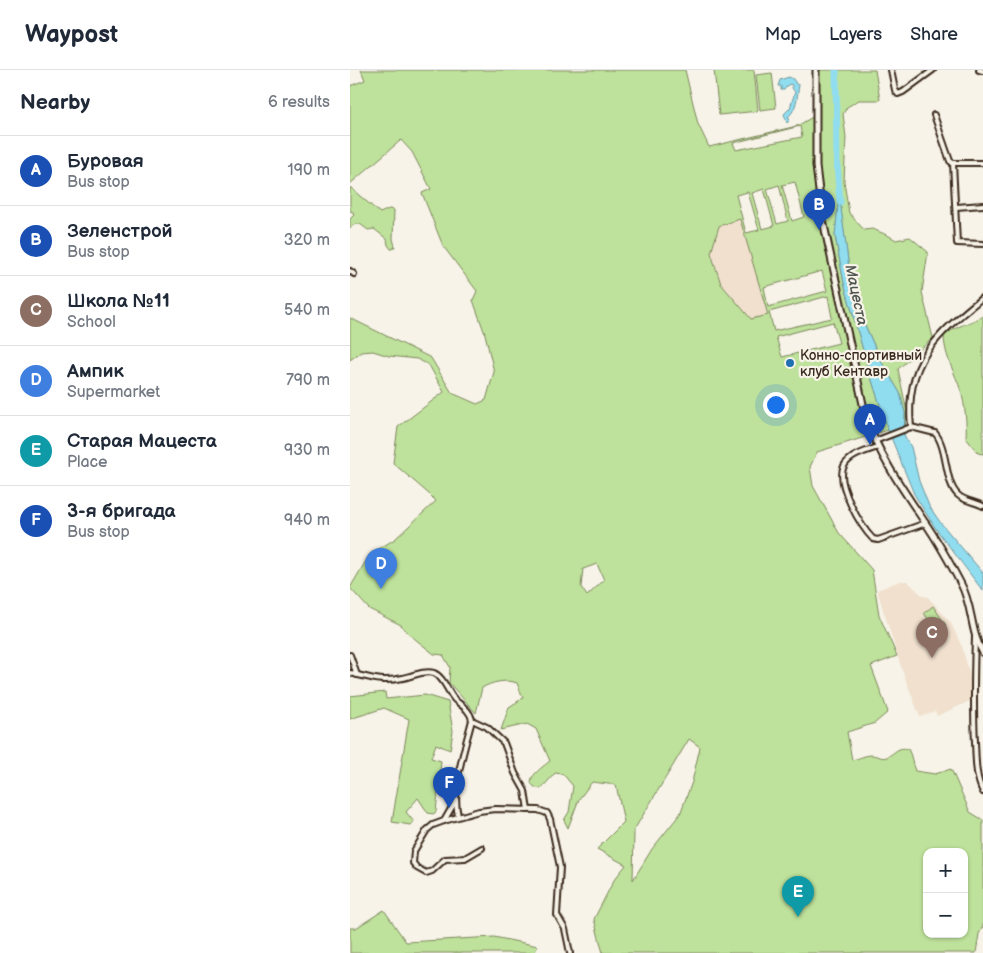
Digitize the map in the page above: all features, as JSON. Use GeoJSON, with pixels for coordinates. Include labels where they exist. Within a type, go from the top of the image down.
{"type":"FeatureCollection","features":[{"type":"Feature","properties":{"kind":"main road"},"geometry":{"type":"LineString","coordinates":[[816,70],[816,166],[822,216],[863,408],[875,441],[894,477],[926,523],[967,597],[975,636],[983,653]]}},
{"type":"Feature","properties":{"kind":"street"},"geometry":{"type":"LineString","coordinates":[[891,70],[895,90],[898,94],[933,70]]}},
{"type":"Feature","properties":{"kind":"street"},"geometry":{"type":"LineString","coordinates":[[979,70],[983,71]]}},
{"type":"Feature","properties":{"kind":"street"},"geometry":{"type":"LineString","coordinates":[[934,115],[950,161],[953,163],[957,243],[983,244]]}},
{"type":"Feature","properties":{"kind":"street"},"geometry":{"type":"LineString","coordinates":[[953,163],[983,163]]}},
{"type":"Feature","properties":{"kind":"street"},"geometry":{"type":"LineString","coordinates":[[956,207],[983,205]]}},
{"type":"Feature","properties":{"kind":"street"},"geometry":{"type":"LineString","coordinates":[[350,271],[354,274]]}},
{"type":"Feature","properties":{"kind":"street"},"geometry":{"type":"LineString","coordinates":[[909,427],[909,402],[921,360],[944,330],[983,297]]}},
{"type":"Feature","properties":{"kind":"street"},"geometry":{"type":"LineString","coordinates":[[875,441],[909,427],[935,433],[940,441],[950,476],[958,495],[983,506]]}},
{"type":"Feature","properties":{"kind":"street"},"geometry":{"type":"LineString","coordinates":[[878,447],[851,459],[842,471],[845,490],[864,527],[871,537],[878,540],[926,523]]}},
{"type":"Feature","properties":{"kind":"street"},"geometry":{"type":"LineString","coordinates":[[975,636],[973,707],[976,764],[978,780],[983,792]]}},
{"type":"Feature","properties":{"kind":"street"},"geometry":{"type":"LineString","coordinates":[[350,655],[357,675]]}},
{"type":"Feature","properties":{"kind":"street"},"geometry":{"type":"LineString","coordinates":[[350,673],[382,681],[401,679],[428,672],[433,673],[438,676],[453,698],[470,712],[472,720],[459,772],[456,800],[458,816]]}},
{"type":"Feature","properties":{"kind":"street"},"geometry":{"type":"LineString","coordinates":[[472,720],[487,727],[504,743],[515,773],[526,792],[528,810]]}},
{"type":"Feature","properties":{"kind":"street"},"geometry":{"type":"LineString","coordinates":[[444,821],[456,800]]}},
{"type":"Feature","properties":{"kind":"street"},"geometry":{"type":"LineString","coordinates":[[482,848],[465,858],[447,858],[429,873],[417,868],[412,860],[428,828],[458,816],[495,809],[544,811],[547,813],[550,819],[560,867],[557,915],[565,929],[570,953]]}},
{"type":"Feature","properties":{"kind":"shaded area"},"geometry":{"type":"Polygon","coordinates":[[[740,219],[768,315],[751,320],[721,284],[711,253],[719,226],[740,219]]]}},
{"type":"Feature","properties":{"kind":"shaded area"},"geometry":{"type":"Polygon","coordinates":[[[900,581],[907,581],[923,596],[928,597],[951,623],[962,647],[972,683],[970,701],[937,716],[935,711],[920,717],[902,670],[877,590],[900,581]]]}},
{"type":"Feature","properties":{"kind":"green space"},"geometry":{"type":"Polygon","coordinates":[[[361,70],[685,70],[698,124],[709,147],[797,126],[816,115],[819,70],[875,70],[880,100],[859,100],[847,107],[843,114],[846,137],[844,182],[849,213],[864,230],[873,229],[896,240],[910,237],[928,252],[922,292],[933,338],[898,369],[907,412],[904,435],[905,413],[900,393],[881,361],[864,323],[851,283],[839,196],[835,236],[844,283],[888,430],[817,452],[810,467],[813,486],[839,533],[872,570],[879,615],[897,656],[871,666],[888,712],[875,723],[847,732],[852,760],[869,755],[887,757],[899,749],[905,748],[908,749],[915,771],[935,774],[951,769],[970,812],[983,820],[983,926],[979,934],[976,953],[603,953],[594,919],[614,880],[626,865],[597,849],[624,822],[616,785],[592,782],[579,799],[568,828],[564,820],[569,812],[573,786],[563,774],[555,773],[541,789],[531,784],[534,776],[550,761],[536,729],[527,724],[501,730],[509,707],[523,698],[517,683],[509,681],[499,682],[482,688],[476,713],[449,683],[450,667],[443,655],[434,654],[410,635],[401,625],[369,609],[350,588],[370,554],[395,539],[436,501],[393,463],[398,427],[444,392],[429,365],[417,359],[389,356],[373,351],[361,352],[350,360],[350,318],[431,358],[452,393],[477,404],[486,400],[494,372],[485,334],[473,300],[477,291],[443,246],[422,193],[431,189],[412,152],[401,140],[350,184],[350,86],[365,80],[361,70]],[[800,126],[733,143],[736,150],[802,137],[800,126]],[[795,182],[782,185],[792,221],[804,217],[795,182]],[[779,185],[767,189],[777,224],[788,221],[779,185]],[[764,189],[752,193],[762,229],[774,226],[764,189]],[[748,192],[736,195],[746,233],[759,230],[748,192]],[[740,219],[719,226],[711,253],[721,284],[751,319],[768,315],[740,219]],[[822,271],[764,287],[768,307],[827,291],[822,271]],[[828,296],[769,312],[774,331],[832,318],[828,296]],[[833,322],[776,337],[782,357],[839,343],[833,322]],[[597,564],[583,569],[581,587],[587,596],[604,580],[597,564]],[[689,739],[634,830],[633,880],[652,849],[680,814],[692,782],[700,747],[689,739]]]}},
{"type":"Feature","properties":{"kind":"green space"},"geometry":{"type":"Polygon","coordinates":[[[714,70],[754,70],[758,111],[719,115],[714,70]]]}},
{"type":"Feature","properties":{"kind":"green space"},"geometry":{"type":"Polygon","coordinates":[[[772,73],[776,108],[760,110],[756,75],[772,73]]]}},
{"type":"Feature","properties":{"kind":"green space"},"geometry":{"type":"Polygon","coordinates":[[[350,187],[380,213],[389,209],[394,210],[393,239],[395,246],[393,249],[388,245],[387,239],[374,229],[368,230],[360,224],[355,224],[350,228],[350,219],[354,215],[350,211],[350,187]]]}},
{"type":"Feature","properties":{"kind":"green space"},"geometry":{"type":"Polygon","coordinates":[[[983,316],[983,454],[978,453],[966,438],[965,408],[959,384],[948,357],[944,336],[983,316]]]}},
{"type":"Feature","properties":{"kind":"green space"},"geometry":{"type":"Polygon","coordinates":[[[933,606],[946,625],[937,632],[924,613],[933,606]]]}},
{"type":"Feature","properties":{"kind":"green space"},"geometry":{"type":"Polygon","coordinates":[[[385,692],[386,699],[425,695],[448,702],[453,731],[450,750],[436,744],[431,758],[441,761],[436,812],[433,814],[428,813],[418,798],[406,812],[414,822],[410,825],[392,822],[409,719],[384,708],[350,719],[350,696],[385,692]]]}},
{"type":"Feature","properties":{"kind":"green space"},"geometry":{"type":"Polygon","coordinates":[[[384,910],[406,942],[494,937],[538,946],[534,953],[350,953],[350,928],[356,928],[384,910]]]}},
{"type":"Feature","properties":{"kind":"water"},"geometry":{"type":"Polygon","coordinates":[[[789,77],[799,85],[795,107],[788,117],[790,120],[787,123],[784,114],[790,108],[795,92],[792,85],[789,84],[784,90],[781,90],[781,86],[778,86],[780,80],[789,77]]]}},
{"type":"Feature","properties":{"kind":"water"},"geometry":{"type":"Polygon","coordinates":[[[839,193],[851,283],[864,323],[881,361],[900,393],[905,413],[904,435],[911,447],[919,481],[929,506],[940,522],[983,573],[983,591],[936,529],[914,494],[888,430],[844,283],[835,236],[839,193]]]}},
{"type":"Feature","properties":{"kind":"waterway","name":"Мацеста"},"geometry":{"type":"LineString","coordinates":[[836,70],[837,165],[840,202]]}},
{"type":"Feature","properties":{"kind":"place","name":"Зеленстрой"},"geometry":{"type":"Point","coordinates":[819,230]}},
{"type":"Feature","properties":{"kind":"place","name":"Конно-спортивный клуб Кентавр"},"geometry":{"type":"Point","coordinates":[790,363]}},
{"type":"Feature","properties":{"kind":"place","name":"Буровая"},"geometry":{"type":"Point","coordinates":[870,445]}},
{"type":"Feature","properties":{"kind":"place","name":"Ампик"},"geometry":{"type":"Point","coordinates":[381,589]}},
{"type":"Feature","properties":{"kind":"place","name":"Школа №11"},"geometry":{"type":"Point","coordinates":[932,658]}},
{"type":"Feature","properties":{"kind":"place","name":"3-я бригада"},"geometry":{"type":"Point","coordinates":[449,808]}},
{"type":"Feature","properties":{"kind":"place","name":"Старая Мацеста"},"geometry":{"type":"Point","coordinates":[798,917]}}]}
